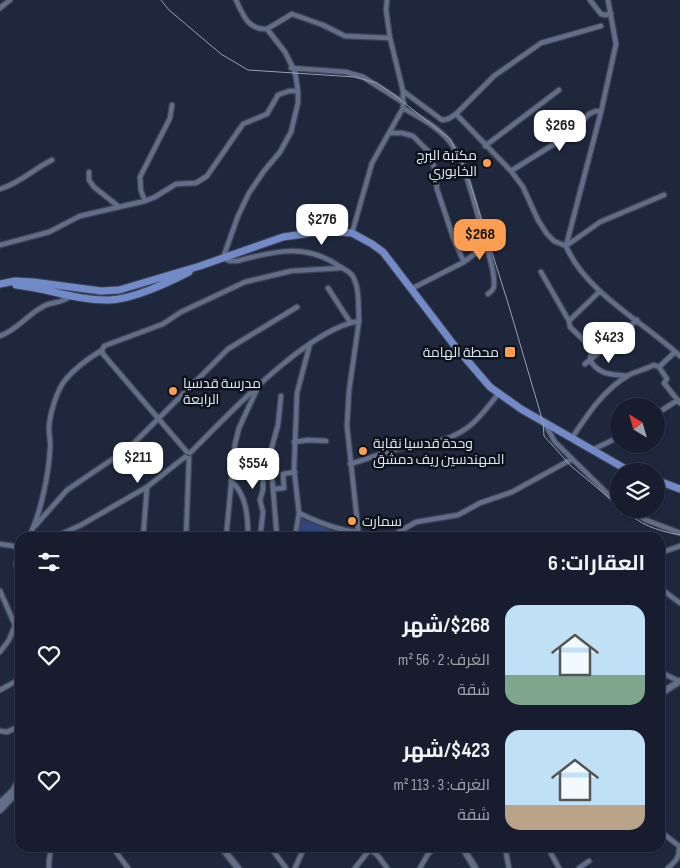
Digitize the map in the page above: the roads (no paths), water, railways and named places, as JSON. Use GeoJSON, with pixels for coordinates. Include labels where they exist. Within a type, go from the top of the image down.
{"type":"FeatureCollection","features":[{"type":"Feature","properties":{"kind":"main road"},"geometry":{"type":"LineString","coordinates":[[200,266],[173,279],[122,298],[107,300],[29,286],[0,284],[27,281],[113,291],[200,266],[283,237],[325,230],[352,233],[383,252],[471,365],[498,394],[513,405],[617,463]]}},
{"type":"Feature","properties":{"kind":"main road"},"geometry":{"type":"LineString","coordinates":[[665,484],[680,490]]}},
{"type":"Feature","properties":{"kind":"main road"},"geometry":{"type":"LineString","coordinates":[[665,691],[679,681]]}},
{"type":"Feature","properties":{"kind":"main road"},"geometry":{"type":"LineString","coordinates":[[0,803],[15,788]]}},
{"type":"Feature","properties":{"kind":"main road"},"geometry":{"type":"LineString","coordinates":[[0,810],[15,794]]}},
{"type":"Feature","properties":{"kind":"main road"},"geometry":{"type":"LineString","coordinates":[[225,852],[238,868]]}},
{"type":"Feature","properties":{"kind":"main road"},"geometry":{"type":"LineString","coordinates":[[465,852],[475,868]]}},
{"type":"Feature","properties":{"kind":"street"},"geometry":{"type":"LineString","coordinates":[[0,8],[10,0]]}},
{"type":"Feature","properties":{"kind":"street"},"geometry":{"type":"LineString","coordinates":[[236,0],[247,22],[252,27],[260,29],[267,29],[292,14],[323,25],[345,36],[390,38]]}},
{"type":"Feature","properties":{"kind":"street"},"geometry":{"type":"LineString","coordinates":[[352,233],[372,164],[404,105],[403,91],[390,38],[386,10],[387,0]]}},
{"type":"Feature","properties":{"kind":"street"},"geometry":{"type":"LineString","coordinates":[[590,0],[601,14],[611,13]]}},
{"type":"Feature","properties":{"kind":"street"},"geometry":{"type":"LineString","coordinates":[[566,246],[601,112],[616,44],[608,0]]}},
{"type":"Feature","properties":{"kind":"street"},"geometry":{"type":"LineString","coordinates":[[403,91],[442,120],[448,119],[456,114],[494,76],[541,43],[601,26]]}},
{"type":"Feature","properties":{"kind":"street"},"geometry":{"type":"LineString","coordinates":[[267,29],[285,52],[291,68],[297,77],[298,103],[291,132],[280,152],[249,193],[238,216],[223,258],[230,261],[238,261],[278,252],[303,251],[328,258],[352,274],[356,283],[359,321],[349,391],[347,426],[358,532],[347,531],[311,519],[299,512]]}},
{"type":"Feature","properties":{"kind":"street"},"geometry":{"type":"LineString","coordinates":[[291,68],[346,72],[363,77],[404,105],[450,142],[474,201],[490,258],[494,286],[493,291],[488,294]]}},
{"type":"Feature","properties":{"kind":"street"},"geometry":{"type":"LineString","coordinates":[[485,146],[559,90]]}},
{"type":"Feature","properties":{"kind":"street"},"geometry":{"type":"LineString","coordinates":[[0,245],[41,234],[80,216],[145,201],[176,184],[196,183],[207,176],[243,124],[267,114],[278,95],[289,91],[298,91]]}},
{"type":"Feature","properties":{"kind":"street"},"geometry":{"type":"LineString","coordinates":[[145,201],[141,191],[140,177],[170,118],[172,105]]}},
{"type":"Feature","properties":{"kind":"street"},"geometry":{"type":"LineString","coordinates":[[511,171],[566,136],[589,114],[596,111],[601,112]]}},
{"type":"Feature","properties":{"kind":"street"},"geometry":{"type":"LineString","coordinates":[[456,114],[511,171],[523,187],[538,220],[547,234],[554,241],[566,246],[586,276],[600,291],[680,356]]}},
{"type":"Feature","properties":{"kind":"street"},"geometry":{"type":"LineString","coordinates":[[389,133],[402,133],[413,136],[428,151],[434,167],[437,189],[454,240],[464,262]]}},
{"type":"Feature","properties":{"kind":"street"},"geometry":{"type":"LineString","coordinates":[[0,189],[14,184],[38,166],[52,160]]}},
{"type":"Feature","properties":{"kind":"street"},"geometry":{"type":"LineString","coordinates":[[89,172],[89,180],[94,187],[118,206]]}},
{"type":"Feature","properties":{"kind":"street"},"geometry":{"type":"LineString","coordinates":[[566,246],[600,222],[664,195]]}},
{"type":"Feature","properties":{"kind":"street"},"geometry":{"type":"LineString","coordinates":[[411,289],[464,262],[486,245]]}},
{"type":"Feature","properties":{"kind":"street"},"geometry":{"type":"LineString","coordinates":[[35,526],[50,448],[49,430],[51,415],[65,380],[84,362],[102,350],[108,343],[163,324],[181,312],[245,282],[291,271],[343,268]]}},
{"type":"Feature","properties":{"kind":"street"},"geometry":{"type":"LineString","coordinates":[[541,272],[569,321],[570,327],[592,348],[590,360],[595,368],[606,373],[627,376]]}},
{"type":"Feature","properties":{"kind":"street"},"geometry":{"type":"LineString","coordinates":[[328,288],[350,322]]}},
{"type":"Feature","properties":{"kind":"street"},"geometry":{"type":"LineString","coordinates":[[569,321],[600,291]]}},
{"type":"Feature","properties":{"kind":"street"},"geometry":{"type":"LineString","coordinates":[[0,336],[13,331],[28,316],[47,305],[62,303],[73,295]]}},
{"type":"Feature","properties":{"kind":"street"},"geometry":{"type":"LineString","coordinates":[[32,532],[67,490],[129,448],[228,348],[297,307]]}},
{"type":"Feature","properties":{"kind":"street"},"geometry":{"type":"LineString","coordinates":[[585,364],[637,320]]}},
{"type":"Feature","properties":{"kind":"street"},"geometry":{"type":"LineString","coordinates":[[66,532],[147,487],[188,455],[250,393],[281,366],[310,344],[350,322],[359,321]]}},
{"type":"Feature","properties":{"kind":"street"},"geometry":{"type":"LineString","coordinates":[[296,532],[299,512],[294,472],[297,393],[310,344]]}},
{"type":"Feature","properties":{"kind":"street"},"geometry":{"type":"LineString","coordinates":[[102,350],[141,400],[159,418],[188,455],[186,532]]}},
{"type":"Feature","properties":{"kind":"street"},"geometry":{"type":"LineString","coordinates":[[658,367],[675,352]]}},
{"type":"Feature","properties":{"kind":"street"},"geometry":{"type":"LineString","coordinates":[[572,438],[592,408],[627,376],[654,365],[658,367],[667,379],[664,383],[679,401],[665,409]]}},
{"type":"Feature","properties":{"kind":"street"},"geometry":{"type":"LineString","coordinates":[[227,532],[235,444],[239,428],[258,386]]}},
{"type":"Feature","properties":{"kind":"street"},"geometry":{"type":"LineString","coordinates":[[350,464],[406,447],[427,445],[449,439],[466,430],[483,414],[498,394]]}},
{"type":"Feature","properties":{"kind":"street"},"geometry":{"type":"LineString","coordinates":[[261,532],[263,512],[260,500],[263,480],[278,425],[282,396]]}},
{"type":"Feature","properties":{"kind":"street"},"geometry":{"type":"LineString","coordinates":[[543,422],[555,442],[610,494]]}},
{"type":"Feature","properties":{"kind":"street"},"geometry":{"type":"LineString","coordinates":[[294,442],[326,441]]}},
{"type":"Feature","properties":{"kind":"street"},"geometry":{"type":"LineString","coordinates":[[592,450],[610,441]]}},
{"type":"Feature","properties":{"kind":"street"},"geometry":{"type":"LineString","coordinates":[[399,532],[416,522],[458,515],[480,503],[512,492],[572,459]]}},
{"type":"Feature","properties":{"kind":"street"},"geometry":{"type":"LineString","coordinates":[[267,471],[272,476],[277,532]]}},
{"type":"Feature","properties":{"kind":"street"},"geometry":{"type":"LineString","coordinates":[[273,489],[284,488],[283,474],[294,472]]}},
{"type":"Feature","properties":{"kind":"street"},"geometry":{"type":"LineString","coordinates":[[231,481],[239,488],[248,516],[248,532]]}},
{"type":"Feature","properties":{"kind":"street"},"geometry":{"type":"LineString","coordinates":[[143,532],[147,487]]}},
{"type":"Feature","properties":{"kind":"street"},"geometry":{"type":"LineString","coordinates":[[643,518],[680,533]]}},
{"type":"Feature","properties":{"kind":"street"},"geometry":{"type":"LineString","coordinates":[[0,544],[15,548]]}},
{"type":"Feature","properties":{"kind":"street"},"geometry":{"type":"LineString","coordinates":[[665,550],[680,546]]}},
{"type":"Feature","properties":{"kind":"street"},"geometry":{"type":"LineString","coordinates":[[0,591],[15,618]]}},
{"type":"Feature","properties":{"kind":"street"},"geometry":{"type":"LineString","coordinates":[[665,592],[680,603]]}},
{"type":"Feature","properties":{"kind":"street"},"geometry":{"type":"LineString","coordinates":[[0,652],[15,629]]}},
{"type":"Feature","properties":{"kind":"street"},"geometry":{"type":"LineString","coordinates":[[665,674],[679,681]]}},
{"type":"Feature","properties":{"kind":"street"},"geometry":{"type":"LineString","coordinates":[[0,690],[15,682]]}},
{"type":"Feature","properties":{"kind":"street"},"geometry":{"type":"LineString","coordinates":[[0,731],[6,732],[15,728]]}},
{"type":"Feature","properties":{"kind":"street"},"geometry":{"type":"LineString","coordinates":[[665,835],[679,846],[680,853],[668,868]]}},
{"type":"Feature","properties":{"kind":"street"},"geometry":{"type":"LineString","coordinates":[[49,868],[50,852]]}},
{"type":"Feature","properties":{"kind":"street"},"geometry":{"type":"LineString","coordinates":[[116,852],[128,868]]}},
{"type":"Feature","properties":{"kind":"street"},"geometry":{"type":"LineString","coordinates":[[274,852],[286,868]]}},
{"type":"Feature","properties":{"kind":"street"},"geometry":{"type":"LineString","coordinates":[[295,868],[302,852]]}},
{"type":"Feature","properties":{"kind":"street"},"geometry":{"type":"LineString","coordinates":[[355,868],[368,852]]}},
{"type":"Feature","properties":{"kind":"street"},"geometry":{"type":"LineString","coordinates":[[375,852],[387,868]]}},
{"type":"Feature","properties":{"kind":"street"},"geometry":{"type":"LineString","coordinates":[[420,868],[430,852]]}},
{"type":"Feature","properties":{"kind":"street"},"geometry":{"type":"LineString","coordinates":[[506,852],[509,868]]}},
{"type":"Feature","properties":{"kind":"street"},"geometry":{"type":"LineString","coordinates":[[550,852],[559,868]]}},
{"type":"Feature","properties":{"kind":"street"},"geometry":{"type":"LineString","coordinates":[[579,868],[589,861]]}},
{"type":"Feature","properties":{"kind":"railway"},"geometry":{"type":"LineString","coordinates":[[161,0],[169,10],[221,54],[248,70],[355,77],[377,83],[450,139],[466,170],[543,422],[544,436],[571,466],[610,498]]}},
{"type":"Feature","properties":{"kind":"railway"},"geometry":{"type":"LineString","coordinates":[[635,518],[649,526],[680,535]]}},
{"type":"Feature","properties":{"kind":"place","name":"مكتبة البرج الخابوري"},"geometry":{"type":"Point","coordinates":[487,163]}},
{"type":"Feature","properties":{"kind":"place","name":"محطة الهامة"},"geometry":{"type":"Point","coordinates":[510,352]}},
{"type":"Feature","properties":{"kind":"place","name":"مدرسة قدسيا الرابعة"},"geometry":{"type":"Point","coordinates":[173,391]}},
{"type":"Feature","properties":{"kind":"place","name":"وحدة قدسيا نقابة المهندسين ريف دمشق"},"geometry":{"type":"Point","coordinates":[363,451]}},
{"type":"Feature","properties":{"kind":"place","name":"سمارت"},"geometry":{"type":"Point","coordinates":[352,521]}}]}
